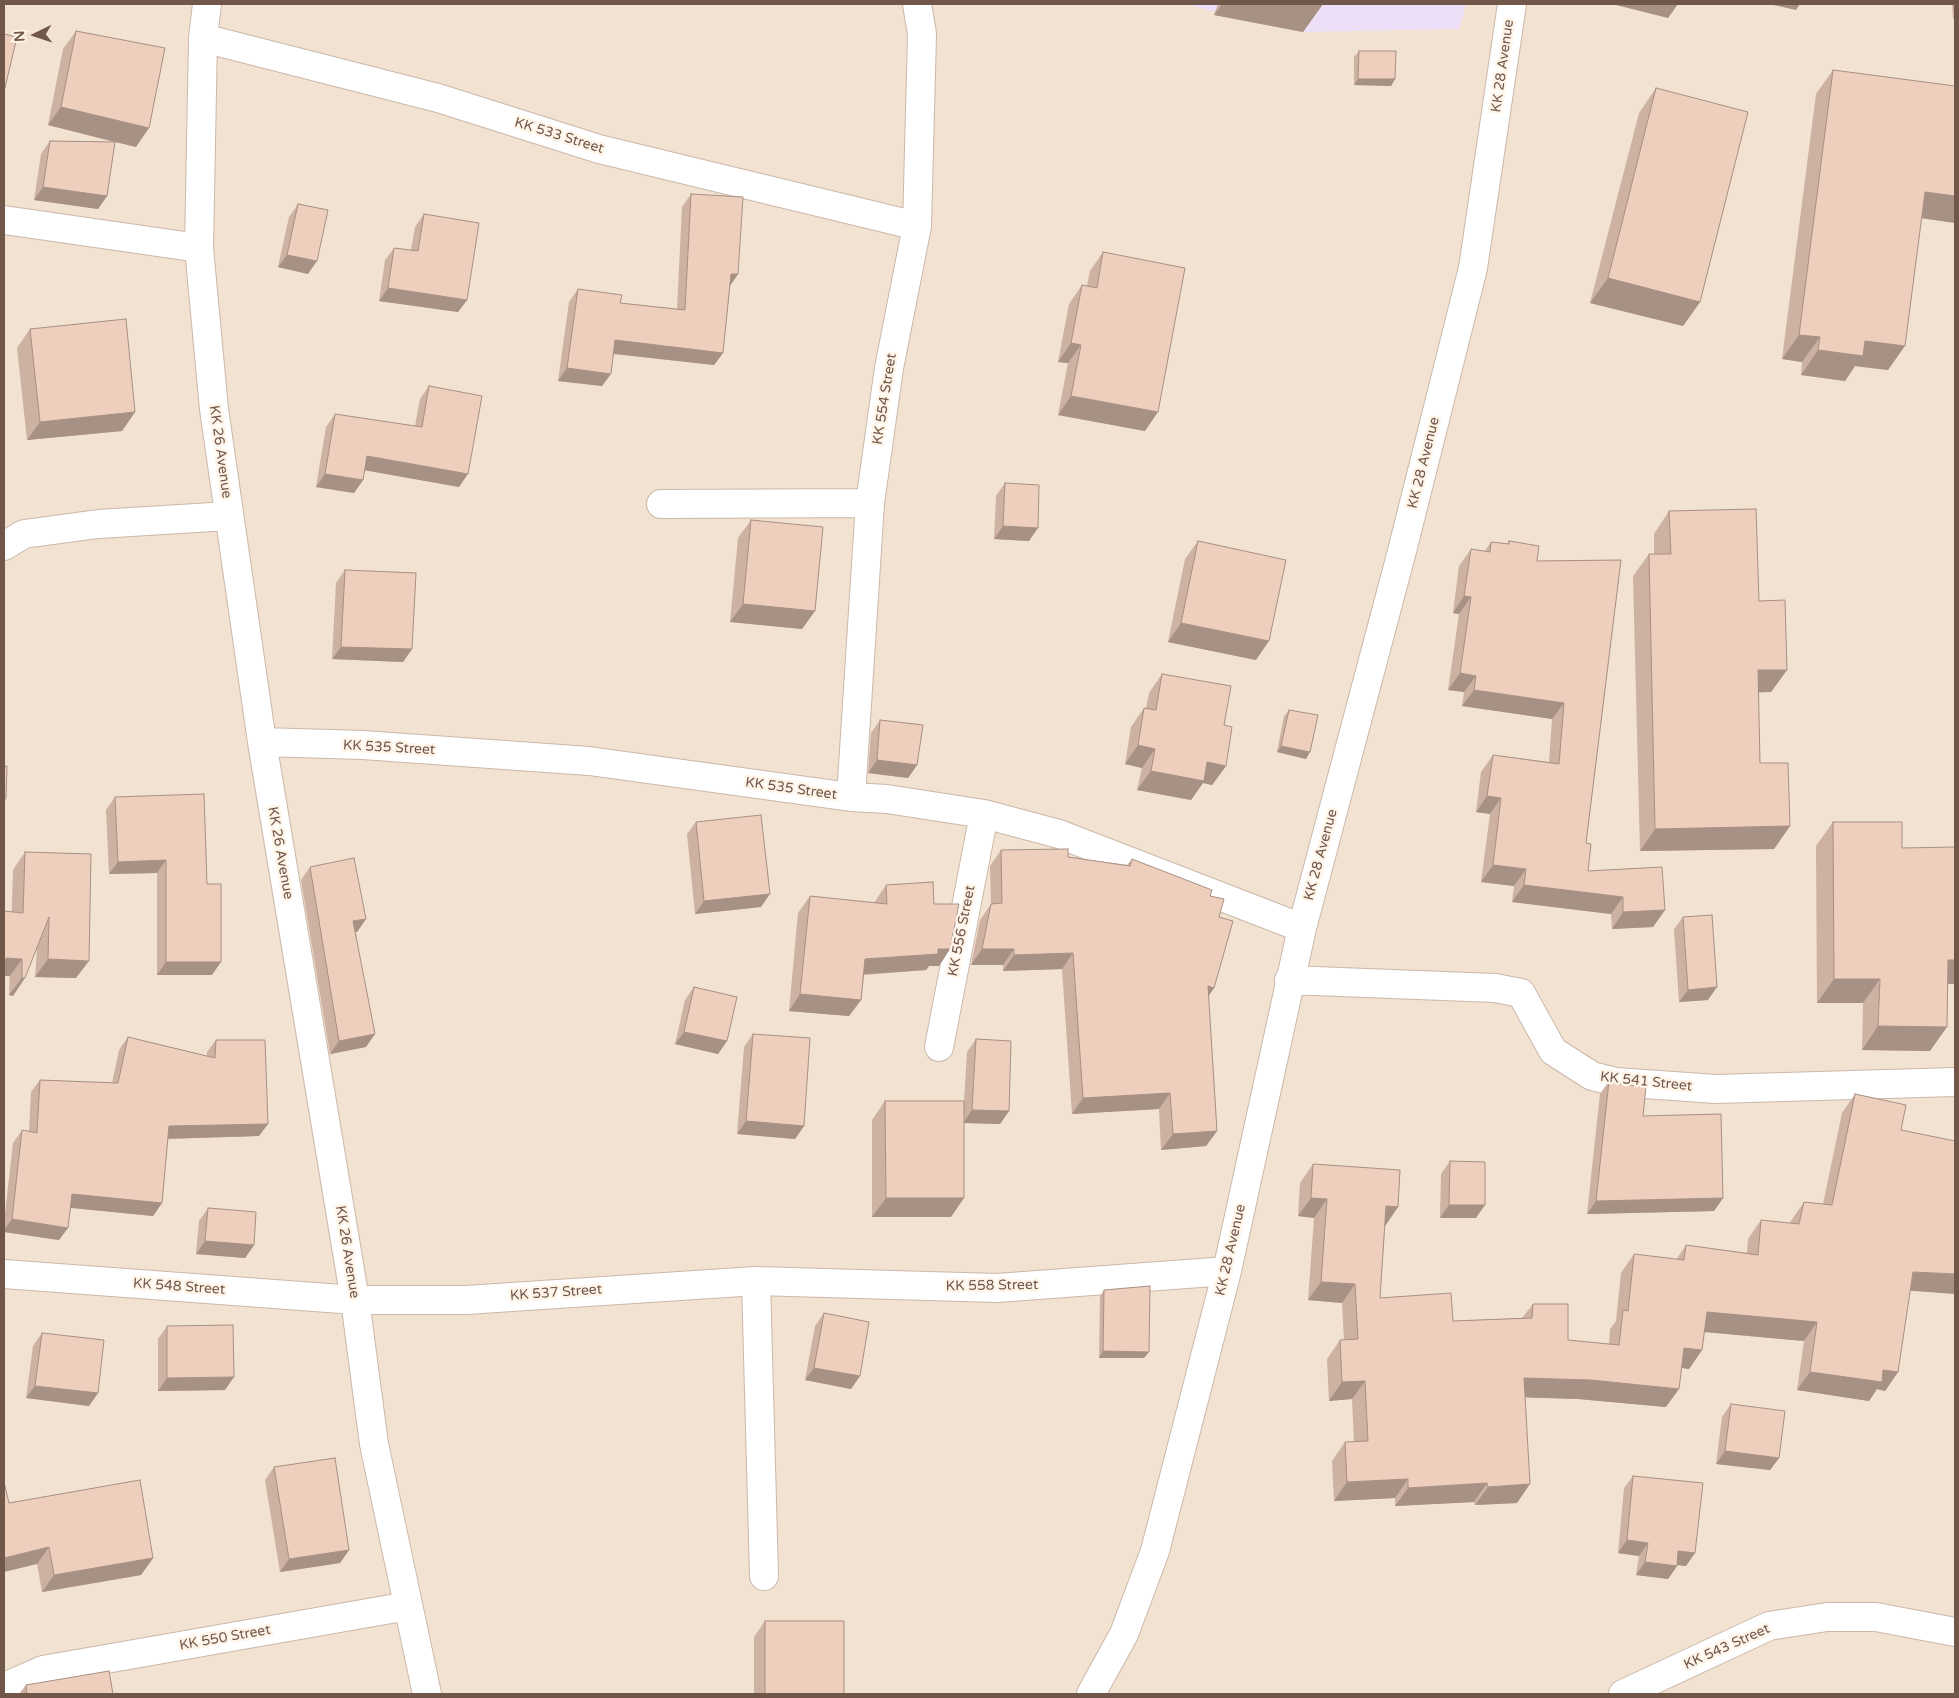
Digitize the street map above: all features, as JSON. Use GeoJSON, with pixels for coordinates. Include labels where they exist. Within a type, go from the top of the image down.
{"type":"FeatureCollection","features":[{"type":"Feature","properties":{"kind":"street","name":"KK 26 Avenue"},"geometry":{"type":"LineString","coordinates":[[207,4],[203,38],[199,248],[214,409],[262,742],[355,1300],[374,1444],[427,1694]]}},
{"type":"Feature","properties":{"kind":"street","name":"KK 554 Street"},"geometry":{"type":"LineString","coordinates":[[851,796],[870,503],[890,368],[917,226],[922,34],[917,4]]}},
{"type":"Feature","properties":{"kind":"street","name":"KK 28 Avenue"},"geometry":{"type":"LineString","coordinates":[[1091,1694],[1124,1634],[1155,1551],[1227,1271],[1289,980],[1402,552],[1473,268],[1512,4]]}},
{"type":"Feature","properties":{"kind":"street","name":"KK 533 Street"},"geometry":{"type":"LineString","coordinates":[[203,38],[438,98],[599,149],[917,226]]}},
{"type":"Feature","properties":{"kind":"street"},"geometry":{"type":"LineString","coordinates":[[4,220],[199,248]]}},
{"type":"Feature","properties":{"kind":"street"},"geometry":{"type":"LineString","coordinates":[[661,504],[870,503]]}},
{"type":"Feature","properties":{"kind":"street"},"geometry":{"type":"LineString","coordinates":[[4,546],[24,534],[98,524],[229,516]]}},
{"type":"Feature","properties":{"kind":"street","name":"KK 535 Street"},"geometry":{"type":"LineString","coordinates":[[262,742],[363,746],[589,762],[887,799],[984,814],[1059,834],[1302,928]]}},
{"type":"Feature","properties":{"kind":"street","name":"KK 556 Street"},"geometry":{"type":"LineString","coordinates":[[939,1047],[984,814]]}},
{"type":"Feature","properties":{"kind":"street","name":"KK 541 Street"},"geometry":{"type":"LineString","coordinates":[[1289,980],[1495,988],[1521,993],[1553,1051],[1592,1076],[1616,1082],[1716,1089],[1955,1082]]}},
{"type":"Feature","properties":{"kind":"street","name":"KK 558 Street"},"geometry":{"type":"LineString","coordinates":[[756,1281],[997,1288],[1227,1271]]}},
{"type":"Feature","properties":{"kind":"street","name":"KK 548 Street"},"geometry":{"type":"LineString","coordinates":[[4,1274],[355,1300]]}},
{"type":"Feature","properties":{"kind":"street"},"geometry":{"type":"LineString","coordinates":[[756,1281],[764,1576]]}},
{"type":"Feature","properties":{"kind":"street","name":"KK 537 Street"},"geometry":{"type":"LineString","coordinates":[[355,1300],[466,1300],[756,1281]]}},
{"type":"Feature","properties":{"kind":"street","name":"KK 550 Street"},"geometry":{"type":"LineString","coordinates":[[4,1687],[43,1670],[408,1606]]}},
{"type":"Feature","properties":{"kind":"street","name":"KK 543 Street"},"geometry":{"type":"LineString","coordinates":[[1623,1694],[1770,1626],[1827,1617],[1876,1617],[1955,1632]]}},
{"type":"Feature","properties":{"kind":"shaded area"},"geometry":{"type":"Polygon","coordinates":[[[4,4],[1955,4],[1955,1694],[4,1694],[4,4]]]}},
{"type":"Feature","properties":{"kind":"shaded area"},"geometry":{"type":"Polygon","coordinates":[[[1183,4],[1466,4],[1460,29],[1303,32],[1183,4]]]}},
{"type":"Feature","properties":{"kind":"building"},"geometry":{"type":"Polygon","coordinates":[[[76,31],[165,48],[149,128],[61,107],[76,31]]]}},
{"type":"Feature","properties":{"kind":"building"},"geometry":{"type":"Polygon","coordinates":[[[4,34],[17,37],[4,92],[4,34]]]}},
{"type":"Feature","properties":{"kind":"building"},"geometry":{"type":"Polygon","coordinates":[[[1359,51],[1396,51],[1395,79],[1358,79],[1359,51]]]}},
{"type":"Feature","properties":{"kind":"building"},"geometry":{"type":"Polygon","coordinates":[[[1833,70],[1955,86],[1955,196],[1925,192],[1905,346],[1865,341],[1863,356],[1818,350],[1820,337],[1799,335],[1833,70]]]}},
{"type":"Feature","properties":{"kind":"building"},"geometry":{"type":"Polygon","coordinates":[[[1656,88],[1748,112],[1700,302],[1608,278],[1656,88]]]}},
{"type":"Feature","properties":{"kind":"building"},"geometry":{"type":"Polygon","coordinates":[[[50,141],[115,142],[107,196],[43,187],[50,141]]]}},
{"type":"Feature","properties":{"kind":"building"},"geometry":{"type":"Polygon","coordinates":[[[691,194],[743,197],[738,274],[731,274],[723,353],[615,340],[611,374],[567,368],[578,289],[622,295],[620,303],[685,310],[691,194]]]}},
{"type":"Feature","properties":{"kind":"building"},"geometry":{"type":"Polygon","coordinates":[[[298,204],[328,210],[317,261],[287,255],[298,204]]]}},
{"type":"Feature","properties":{"kind":"building"},"geometry":{"type":"Polygon","coordinates":[[[424,214],[479,223],[467,300],[388,288],[394,248],[418,251],[424,214]]]}},
{"type":"Feature","properties":{"kind":"building"},"geometry":{"type":"Polygon","coordinates":[[[1103,252],[1185,268],[1158,412],[1071,396],[1081,345],[1071,343],[1082,285],[1097,288],[1103,252]]]}},
{"type":"Feature","properties":{"kind":"building"},"geometry":{"type":"Polygon","coordinates":[[[126,319],[135,412],[40,422],[30,329],[126,319]]]}},
{"type":"Feature","properties":{"kind":"building"},"geometry":{"type":"Polygon","coordinates":[[[429,386],[482,396],[468,474],[367,456],[363,480],[325,474],[335,414],[422,427],[429,386]]]}},
{"type":"Feature","properties":{"kind":"building"},"geometry":{"type":"Polygon","coordinates":[[[1005,483],[1039,485],[1038,528],[1003,526],[1005,483]]]}},
{"type":"Feature","properties":{"kind":"building"},"geometry":{"type":"Polygon","coordinates":[[[1756,509],[1759,601],[1785,600],[1787,670],[1758,670],[1760,763],[1788,763],[1790,826],[1655,829],[1649,554],[1671,554],[1669,511],[1756,509]]]}},
{"type":"Feature","properties":{"kind":"building"},"geometry":{"type":"Polygon","coordinates":[[[751,520],[823,527],[815,611],[743,604],[751,520]]]}},
{"type":"Feature","properties":{"kind":"building"},"geometry":{"type":"Polygon","coordinates":[[[1198,541],[1286,560],[1269,641],[1181,623],[1198,541]]]}},
{"type":"Feature","properties":{"kind":"building"},"geometry":{"type":"Polygon","coordinates":[[[1509,541],[1539,546],[1537,561],[1621,560],[1586,843],[1591,844],[1588,871],[1662,867],[1665,910],[1623,912],[1623,897],[1524,885],[1526,869],[1493,865],[1501,798],[1487,796],[1493,755],[1559,764],[1564,703],[1474,690],[1476,676],[1460,673],[1471,597],[1464,596],[1471,549],[1490,552],[1491,542],[1509,544],[1509,541]]]}},
{"type":"Feature","properties":{"kind":"building"},"geometry":{"type":"Polygon","coordinates":[[[345,570],[416,573],[412,649],[341,647],[345,570]]]}},
{"type":"Feature","properties":{"kind":"building"},"geometry":{"type":"Polygon","coordinates":[[[1162,674],[1231,686],[1224,725],[1232,727],[1226,766],[1207,762],[1204,781],[1151,771],[1155,749],[1138,745],[1144,708],[1156,710],[1162,674]]]}},
{"type":"Feature","properties":{"kind":"building"},"geometry":{"type":"Polygon","coordinates":[[[1289,710],[1318,715],[1310,752],[1281,746],[1289,710]]]}},
{"type":"Feature","properties":{"kind":"building"},"geometry":{"type":"Polygon","coordinates":[[[880,720],[923,725],[917,765],[877,760],[880,720]]]}},
{"type":"Feature","properties":{"kind":"building"},"geometry":{"type":"Polygon","coordinates":[[[4,766],[7,766],[6,798],[4,801],[4,766]]]}},
{"type":"Feature","properties":{"kind":"building"},"geometry":{"type":"Polygon","coordinates":[[[204,794],[207,884],[221,884],[221,962],[166,962],[166,860],[118,862],[115,797],[204,794]]]}},
{"type":"Feature","properties":{"kind":"building"},"geometry":{"type":"Polygon","coordinates":[[[761,815],[770,894],[704,901],[696,822],[761,815]]]}},
{"type":"Feature","properties":{"kind":"building"},"geometry":{"type":"Polygon","coordinates":[[[1833,822],[1902,822],[1902,848],[1955,847],[1955,960],[1948,960],[1947,1027],[1878,1026],[1880,979],[1834,979],[1833,822]]]}},
{"type":"Feature","properties":{"kind":"building"},"geometry":{"type":"Polygon","coordinates":[[[1068,849],[1068,857],[1130,866],[1132,859],[1212,890],[1210,896],[1224,899],[1219,917],[1233,921],[1214,988],[1208,986],[1217,1131],[1173,1134],[1170,1093],[1083,1098],[1073,953],[1014,955],[1014,949],[982,949],[991,904],[1002,903],[1001,850],[1068,849]]]}},
{"type":"Feature","properties":{"kind":"building"},"geometry":{"type":"Polygon","coordinates":[[[25,852],[91,854],[89,961],[48,959],[49,917],[25,978],[22,978],[22,959],[6,958],[4,960],[4,911],[23,913],[25,852]]]}},
{"type":"Feature","properties":{"kind":"building"},"geometry":{"type":"Polygon","coordinates":[[[354,858],[366,919],[353,921],[375,1034],[339,1041],[310,867],[354,858]]]}},
{"type":"Feature","properties":{"kind":"building"},"geometry":{"type":"Polygon","coordinates":[[[933,882],[934,904],[959,904],[950,949],[938,949],[938,954],[865,959],[861,1000],[800,994],[810,896],[887,904],[886,885],[933,882]]]}},
{"type":"Feature","properties":{"kind":"building"},"geometry":{"type":"Polygon","coordinates":[[[1712,915],[1717,987],[1688,990],[1683,917],[1712,915]]]}},
{"type":"Feature","properties":{"kind":"building"},"geometry":{"type":"Polygon","coordinates":[[[694,987],[737,997],[727,1041],[684,1032],[694,987]]]}},
{"type":"Feature","properties":{"kind":"building"},"geometry":{"type":"Polygon","coordinates":[[[753,1034],[810,1038],[804,1126],[746,1121],[753,1034]]]}},
{"type":"Feature","properties":{"kind":"building"},"geometry":{"type":"Polygon","coordinates":[[[128,1037],[215,1058],[216,1040],[265,1040],[268,1124],[169,1126],[162,1203],[72,1194],[68,1228],[12,1219],[22,1130],[37,1133],[40,1080],[118,1083],[128,1037]]]}},
{"type":"Feature","properties":{"kind":"building"},"geometry":{"type":"Polygon","coordinates":[[[976,1039],[1011,1041],[1009,1111],[972,1110],[976,1039]]]}},
{"type":"Feature","properties":{"kind":"building"},"geometry":{"type":"Polygon","coordinates":[[[1609,1081],[1624,1085],[1646,1086],[1643,1116],[1721,1114],[1723,1198],[1596,1201],[1609,1081]]]}},
{"type":"Feature","properties":{"kind":"building"},"geometry":{"type":"Polygon","coordinates":[[[1855,1094],[1906,1105],[1901,1130],[1955,1141],[1955,1274],[1913,1272],[1898,1372],[1883,1370],[1882,1382],[1810,1372],[1817,1322],[1707,1312],[1702,1350],[1684,1348],[1679,1389],[1591,1380],[1524,1378],[1530,1484],[1488,1487],[1487,1483],[1408,1488],[1408,1479],[1347,1482],[1345,1442],[1368,1441],[1365,1381],[1342,1382],[1340,1340],[1358,1339],[1355,1284],[1321,1282],[1327,1199],[1311,1198],[1313,1164],[1400,1170],[1398,1207],[1386,1206],[1380,1298],[1451,1293],[1453,1321],[1532,1318],[1533,1304],[1568,1304],[1568,1340],[1619,1345],[1623,1310],[1628,1311],[1634,1254],[1684,1260],[1686,1245],[1758,1255],[1761,1220],[1799,1224],[1804,1202],[1832,1205],[1855,1094]]]}},
{"type":"Feature","properties":{"kind":"building"},"geometry":{"type":"Polygon","coordinates":[[[885,1101],[964,1101],[964,1198],[886,1198],[885,1101]]]}},
{"type":"Feature","properties":{"kind":"building"},"geometry":{"type":"Polygon","coordinates":[[[1450,1161],[1485,1162],[1485,1205],[1449,1205],[1450,1161]]]}},
{"type":"Feature","properties":{"kind":"building"},"geometry":{"type":"Polygon","coordinates":[[[208,1208],[256,1212],[254,1245],[205,1241],[208,1208]]]}},
{"type":"Feature","properties":{"kind":"building"},"geometry":{"type":"Polygon","coordinates":[[[1150,1286],[1149,1352],[1103,1351],[1104,1290],[1150,1286]]]}},
{"type":"Feature","properties":{"kind":"building"},"geometry":{"type":"Polygon","coordinates":[[[824,1313],[869,1322],[860,1376],[814,1368],[824,1313]]]}},
{"type":"Feature","properties":{"kind":"building"},"geometry":{"type":"Polygon","coordinates":[[[233,1325],[234,1377],[167,1378],[167,1326],[233,1325]]]}},
{"type":"Feature","properties":{"kind":"building"},"geometry":{"type":"Polygon","coordinates":[[[42,1333],[104,1340],[98,1393],[35,1386],[42,1333]]]}},
{"type":"Feature","properties":{"kind":"building"},"geometry":{"type":"Polygon","coordinates":[[[1731,1404],[1785,1411],[1779,1458],[1725,1451],[1731,1404]]]}},
{"type":"Feature","properties":{"kind":"building"},"geometry":{"type":"Polygon","coordinates":[[[335,1458],[349,1550],[289,1559],[274,1467],[335,1458]]]}},
{"type":"Feature","properties":{"kind":"building"},"geometry":{"type":"Polygon","coordinates":[[[1633,1476],[1703,1483],[1695,1553],[1678,1551],[1677,1566],[1645,1562],[1648,1543],[1627,1540],[1633,1476]]]}},
{"type":"Feature","properties":{"kind":"building"},"geometry":{"type":"Polygon","coordinates":[[[140,1480],[153,1558],[54,1575],[49,1547],[4,1558],[4,1482],[9,1503],[140,1480]]]}},
{"type":"Feature","properties":{"kind":"building"},"geometry":{"type":"Polygon","coordinates":[[[765,1621],[844,1621],[844,1694],[765,1694],[765,1621]]]}},
{"type":"Feature","properties":{"kind":"building"},"geometry":{"type":"Polygon","coordinates":[[[109,1671],[113,1694],[27,1694],[26,1685],[109,1671]]]}}]}
